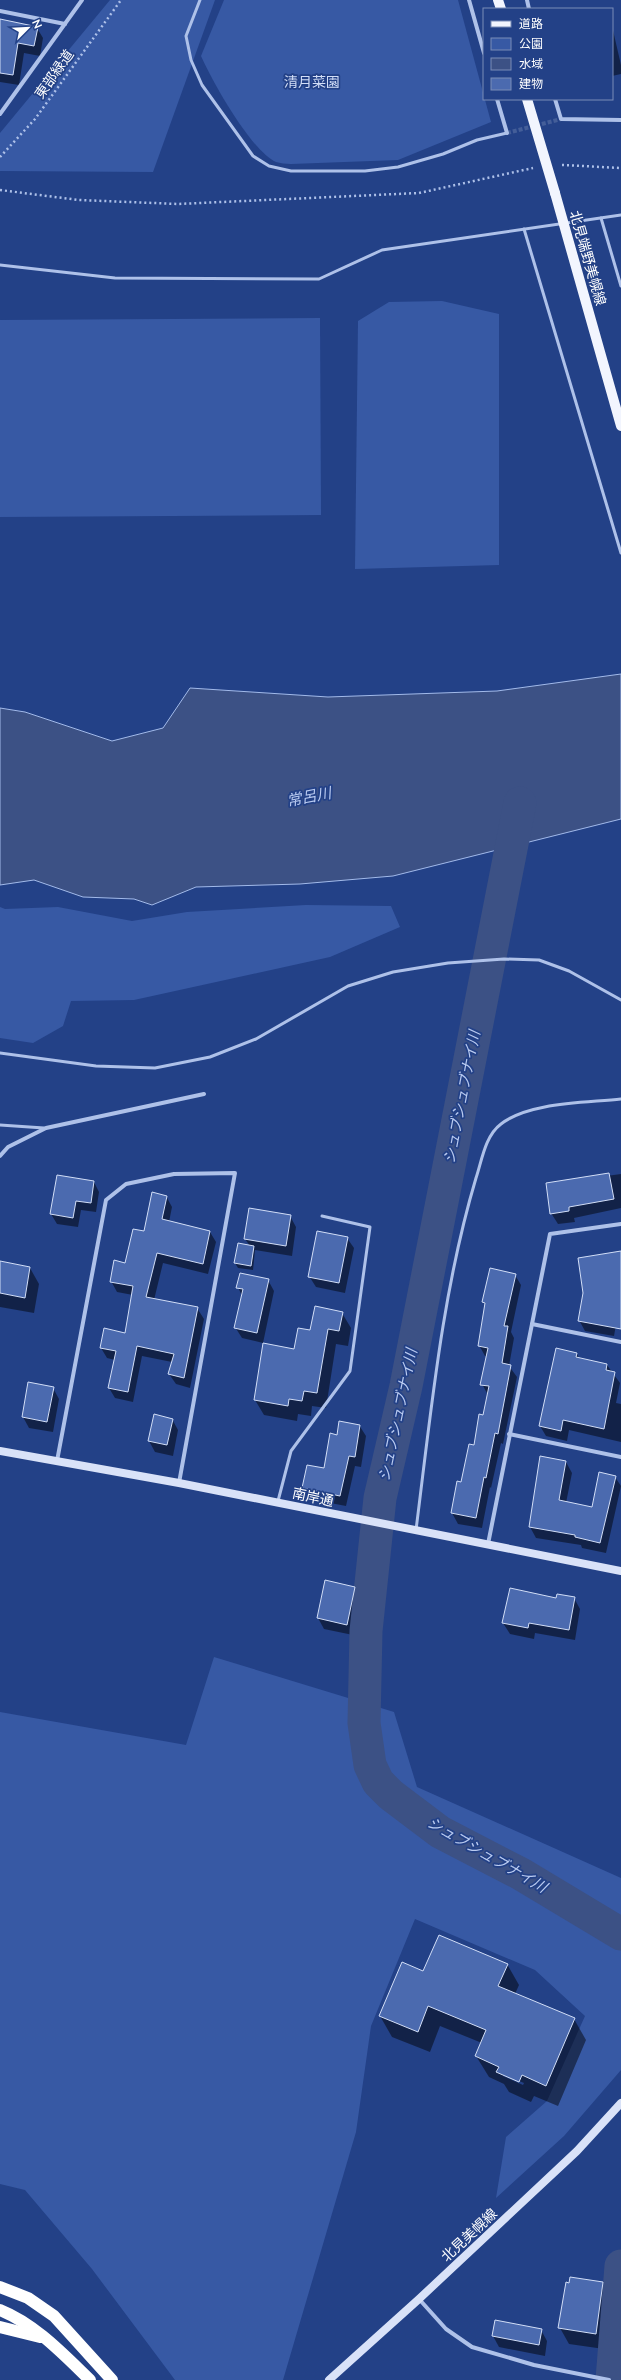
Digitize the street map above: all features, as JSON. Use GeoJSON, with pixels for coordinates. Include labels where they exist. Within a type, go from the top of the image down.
{"type":"FeatureCollection","features":[{"type":"Feature","properties":{"kind":"highway"},"geometry":{"type":"LineString","coordinates":[[0,2287],[28,2298],[54,2316],[112,2380]]}},
{"type":"Feature","properties":{"kind":"highway"},"geometry":{"type":"LineString","coordinates":[[0,2310],[17,2317],[45,2339],[90,2380]]}},
{"type":"Feature","properties":{"kind":"highway"},"geometry":{"type":"LineString","coordinates":[[0,2327],[45,2339]]}},
{"type":"Feature","properties":{"kind":"main road","name":"北見端野美幌線"},"geometry":{"type":"LineString","coordinates":[[527,100],[621,426]]}},
{"type":"Feature","properties":{"kind":"main road","name":"南岸通"},"geometry":{"type":"LineString","coordinates":[[0,1451],[179,1483],[621,1571]]}},
{"type":"Feature","properties":{"kind":"main road","name":"北見美幌線"},"geometry":{"type":"LineString","coordinates":[[329,2380],[419,2299],[577,2151],[621,2103]]}},
{"type":"Feature","properties":{"kind":"street"},"geometry":{"type":"LineString","coordinates":[[0,114],[82,0]]}},
{"type":"Feature","properties":{"kind":"street"},"geometry":{"type":"LineString","coordinates":[[469,0],[483,49]]}},
{"type":"Feature","properties":{"kind":"street"},"geometry":{"type":"LineString","coordinates":[[0,11],[64,24]]}},
{"type":"Feature","properties":{"kind":"street"},"geometry":{"type":"LineString","coordinates":[[497,100],[507,133]]}},
{"type":"Feature","properties":{"kind":"street"},"geometry":{"type":"LineString","coordinates":[[555,100],[560,119],[621,120]]}},
{"type":"Feature","properties":{"kind":"street"},"geometry":{"type":"LineString","coordinates":[[0,1156],[8,1148],[46,1128],[204,1094]]}},
{"type":"Feature","properties":{"kind":"street"},"geometry":{"type":"LineString","coordinates":[[56,1462],[106,1200],[126,1184],[174,1174],[235,1173],[179,1483]]}},
{"type":"Feature","properties":{"kind":"street"},"geometry":{"type":"LineString","coordinates":[[488,1544],[550,1234],[621,1224]]}},
{"type":"Feature","properties":{"kind":"street"},"geometry":{"type":"LineString","coordinates":[[532,1324],[621,1342]]}},
{"type":"Feature","properties":{"kind":"street"},"geometry":{"type":"LineString","coordinates":[[509,1434],[621,1457]]}},
{"type":"Feature","properties":{"kind":"street"},"geometry":{"type":"LineString","coordinates":[[419,2299],[446,2329],[472,2347],[534,2365],[609,2380]]}},
{"type":"Feature","properties":{"kind":"lane"},"geometry":{"type":"LineString","coordinates":[[200,0],[186,36],[191,60],[202,85],[253,156],[269,166],[291,171],[365,171],[398,167],[443,154],[477,140],[507,133]]}},
{"type":"Feature","properties":{"kind":"lane"},"geometry":{"type":"LineString","coordinates":[[0,265],[115,278],[319,279],[382,250],[621,215]]}},
{"type":"Feature","properties":{"kind":"lane"},"geometry":{"type":"LineString","coordinates":[[601,218],[621,286]]}},
{"type":"Feature","properties":{"kind":"lane"},"geometry":{"type":"LineString","coordinates":[[524,229],[621,553]]}},
{"type":"Feature","properties":{"kind":"lane"},"geometry":{"type":"LineString","coordinates":[[0,1053],[96,1066],[140,1068],[155,1068],[203,1059],[256,1040],[348,986],[393,972],[448,963],[504,959],[539,960],[569,971],[621,1000]]}},
{"type":"Feature","properties":{"kind":"lane"},"geometry":{"type":"LineString","coordinates":[[416,1530],[445,1306],[471,1196],[488,1141],[500,1124],[514,1116],[548,1106],[621,1099]]}},
{"type":"Feature","properties":{"kind":"lane"},"geometry":{"type":"LineString","coordinates":[[0,1126],[46,1128]]}},
{"type":"Feature","properties":{"kind":"lane"},"geometry":{"type":"LineString","coordinates":[[277,1503],[291,1451],[350,1371],[370,1227],[322,1216]]}},
{"type":"Feature","properties":{"kind":"path","name":"東部緑道"},"geometry":{"type":"LineString","coordinates":[[0,157],[35,119],[121,0]]}},
{"type":"Feature","properties":{"kind":"path"},"geometry":{"type":"LineString","coordinates":[[0,190],[79,200],[193,203],[419,193],[546,165],[621,168]]}},
{"type":"Feature","properties":{"kind":"green space"},"geometry":{"type":"Polygon","coordinates":[[[110,0],[215,0],[153,172],[0,171],[0,133],[110,0]]]}},
{"type":"Feature","properties":{"kind":"green space","name":"清月菜園"},"geometry":{"type":"Polygon","coordinates":[[[224,0],[458,0],[483,92],[483,100],[485,100],[491,122],[398,160],[291,164],[276,162],[255,144],[244,130],[223,98],[201,56],[224,0]]]}},
{"type":"Feature","properties":{"kind":"green space"},"geometry":{"type":"Polygon","coordinates":[[[442,301],[499,314],[499,565],[355,569],[358,321],[389,302],[442,301]]]}},
{"type":"Feature","properties":{"kind":"green space"},"geometry":{"type":"Polygon","coordinates":[[[320,318],[321,515],[0,517],[0,320],[320,318]]]}},
{"type":"Feature","properties":{"kind":"green space"},"geometry":{"type":"Polygon","coordinates":[[[306,905],[391,906],[400,927],[330,957],[134,1000],[71,1001],[63,1026],[33,1043],[0,1038],[0,907],[5,909],[58,907],[132,921],[187,912],[306,905]]]}},
{"type":"Feature","properties":{"kind":"green space"},"geometry":{"type":"Polygon","coordinates":[[[214,1657],[394,1712],[417,1787],[621,1878],[621,2070],[564,2136],[496,2198],[506,2137],[547,2101],[585,2016],[535,1970],[415,1919],[371,2026],[356,2132],[283,2380],[175,2380],[92,2269],[25,2190],[0,2184],[0,1712],[186,1745],[214,1657]]]}},
{"type":"Feature","properties":{"kind":"water","name":"常呂川"},"geometry":{"type":"Polygon","coordinates":[[[621,674],[621,819],[393,876],[300,884],[196,887],[152,905],[134,899],[83,897],[34,880],[0,885],[0,708],[25,712],[112,741],[163,728],[190,688],[328,697],[497,691],[621,674]]]}},
{"type":"Feature","properties":{"kind":"building"},"geometry":{"type":"Polygon","coordinates":[[[0,19],[38,27],[34,46],[18,43],[13,75],[0,73],[0,19]]]}},
{"type":"Feature","properties":{"kind":"building"},"geometry":{"type":"Polygon","coordinates":[[[609,1173],[614,1199],[569,1207],[569,1211],[550,1214],[546,1183],[609,1173]]]}},
{"type":"Feature","properties":{"kind":"building"},"geometry":{"type":"Polygon","coordinates":[[[57,1175],[94,1181],[91,1203],[76,1201],[73,1218],[50,1214],[57,1175]]]}},
{"type":"Feature","properties":{"kind":"building"},"geometry":{"type":"Polygon","coordinates":[[[152,1192],[167,1196],[162,1219],[210,1231],[203,1264],[157,1253],[146,1297],[198,1307],[184,1378],[168,1374],[174,1354],[137,1346],[128,1392],[108,1388],[116,1351],[100,1348],[104,1328],[125,1333],[133,1286],[110,1282],[114,1260],[125,1263],[133,1229],[144,1231],[152,1192]]]}},
{"type":"Feature","properties":{"kind":"building"},"geometry":{"type":"Polygon","coordinates":[[[249,1208],[291,1215],[286,1246],[244,1239],[249,1208]]]}},
{"type":"Feature","properties":{"kind":"building"},"geometry":{"type":"Polygon","coordinates":[[[317,1231],[348,1237],[339,1283],[308,1277],[317,1231]]]}},
{"type":"Feature","properties":{"kind":"building"},"geometry":{"type":"Polygon","coordinates":[[[238,1243],[254,1246],[251,1266],[234,1263],[238,1243]]]}},
{"type":"Feature","properties":{"kind":"building"},"geometry":{"type":"Polygon","coordinates":[[[621,1251],[621,1329],[578,1321],[583,1293],[578,1258],[621,1251]]]}},
{"type":"Feature","properties":{"kind":"building"},"geometry":{"type":"Polygon","coordinates":[[[0,1261],[30,1267],[25,1298],[0,1293],[0,1261]]]}},
{"type":"Feature","properties":{"kind":"building"},"geometry":{"type":"Polygon","coordinates":[[[490,1268],[516,1274],[504,1326],[508,1326],[502,1363],[511,1365],[498,1434],[495,1433],[476,1518],[451,1513],[457,1481],[461,1482],[469,1444],[474,1445],[479,1414],[483,1415],[489,1386],[480,1385],[488,1348],[478,1346],[485,1303],[482,1302],[490,1268]]]}},
{"type":"Feature","properties":{"kind":"building"},"geometry":{"type":"Polygon","coordinates":[[[240,1273],[269,1279],[257,1333],[234,1328],[243,1289],[236,1288],[240,1273]]]}},
{"type":"Feature","properties":{"kind":"building"},"geometry":{"type":"Polygon","coordinates":[[[315,1306],[343,1312],[339,1331],[328,1329],[317,1393],[304,1391],[302,1401],[289,1399],[288,1406],[254,1400],[263,1343],[294,1349],[298,1328],[310,1330],[315,1306]]]}},
{"type":"Feature","properties":{"kind":"building"},"geometry":{"type":"Polygon","coordinates":[[[556,1348],[577,1353],[576,1357],[607,1364],[606,1370],[615,1372],[604,1429],[563,1420],[561,1431],[539,1426],[556,1348]]]}},
{"type":"Feature","properties":{"kind":"building"},"geometry":{"type":"Polygon","coordinates":[[[28,1382],[54,1387],[47,1422],[22,1417],[28,1382]]]}},
{"type":"Feature","properties":{"kind":"building"},"geometry":{"type":"Polygon","coordinates":[[[154,1414],[173,1419],[167,1445],[148,1441],[154,1414]]]}},
{"type":"Feature","properties":{"kind":"building"},"geometry":{"type":"Polygon","coordinates":[[[339,1421],[360,1425],[355,1457],[349,1456],[340,1496],[302,1488],[307,1465],[324,1468],[330,1433],[337,1435],[339,1421]]]}},
{"type":"Feature","properties":{"kind":"building"},"geometry":{"type":"Polygon","coordinates":[[[540,1456],[566,1461],[559,1500],[592,1507],[599,1472],[616,1476],[600,1543],[575,1537],[575,1535],[529,1527],[540,1456]]]}},
{"type":"Feature","properties":{"kind":"building"},"geometry":{"type":"Polygon","coordinates":[[[325,1580],[355,1587],[347,1625],[317,1618],[325,1580]]]}},
{"type":"Feature","properties":{"kind":"building"},"geometry":{"type":"Polygon","coordinates":[[[510,1588],[556,1598],[557,1594],[575,1597],[569,1630],[529,1623],[528,1628],[502,1623],[510,1588]]]}},
{"type":"Feature","properties":{"kind":"building"},"geometry":{"type":"Polygon","coordinates":[[[439,1935],[508,1964],[498,1986],[575,2018],[546,2086],[522,2075],[519,2082],[496,2072],[499,2067],[475,2056],[486,2030],[428,2006],[418,2032],[379,2016],[402,1962],[423,1971],[439,1935]]]}},
{"type":"Feature","properties":{"kind":"building"},"geometry":{"type":"Polygon","coordinates":[[[570,2277],[603,2282],[596,2334],[558,2328],[566,2282],[569,2283],[570,2277]]]}},
{"type":"Feature","properties":{"kind":"building"},"geometry":{"type":"Polygon","coordinates":[[[495,2320],[542,2329],[539,2345],[492,2336],[495,2320]]]}},
{"type":"Feature","properties":{"kind":"waterway","name":"シュブシュブナイ川"},"geometry":{"type":"LineString","coordinates":[[520,803],[406,1386],[380,1498],[366,1631],[364,1723],[370,1765],[378,1782],[391,1795],[440,1832],[521,1874],[621,1934]]}},
{"type":"Feature","properties":{"kind":"waterway","name":"シュブシュブナイ川"},"geometry":{"type":"LineString","coordinates":[[612,2380],[621,2266]]}},
{"type":"Feature","properties":{"kind":"tunnel"},"geometry":{"type":"LineString","coordinates":[[507,133],[561,119]]}}]}
